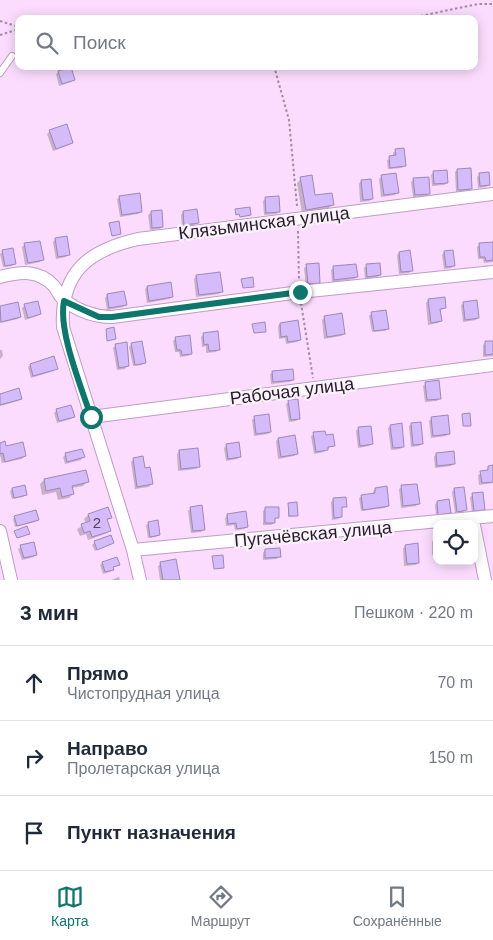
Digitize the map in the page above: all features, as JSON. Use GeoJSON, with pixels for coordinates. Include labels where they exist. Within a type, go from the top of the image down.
{"type":"FeatureCollection","features":[{"type":"Feature","properties":{"kind":"street","name":"Клязьминская улица"},"geometry":{"type":"LineString","coordinates":[[140,580],[133,550],[63,327],[62,310],[64,301],[78,269],[89,258],[100,251],[118,243],[138,239],[493,194]]}},
{"type":"Feature","properties":{"kind":"street"},"geometry":{"type":"LineString","coordinates":[[0,277],[20,272],[33,273],[54,286],[64,301],[99,317],[112,317],[300,292],[493,272]]}},
{"type":"Feature","properties":{"kind":"street","name":"Рабочая улица"},"geometry":{"type":"LineString","coordinates":[[91,417],[493,365]]}},
{"type":"Feature","properties":{"kind":"street","name":"Пугачёвская улица"},"geometry":{"type":"LineString","coordinates":[[478,521],[493,516]]}},
{"type":"Feature","properties":{"kind":"street","name":"Пугачёвская улица"},"geometry":{"type":"LineString","coordinates":[[133,550],[433,525]]}},
{"type":"Feature","properties":{"kind":"street"},"geometry":{"type":"LineString","coordinates":[[0,531],[11,580]]}},
{"type":"Feature","properties":{"kind":"street"},"geometry":{"type":"LineString","coordinates":[[478,543],[485,580]]}},
{"type":"Feature","properties":{"kind":"lane"},"geometry":{"type":"LineString","coordinates":[[0,73],[12,56]]}},
{"type":"Feature","properties":{"kind":"path"},"geometry":{"type":"LineString","coordinates":[[425,15],[478,4],[493,4]]}},
{"type":"Feature","properties":{"kind":"path"},"geometry":{"type":"LineString","coordinates":[[0,21],[15,27]]}},
{"type":"Feature","properties":{"kind":"path"},"geometry":{"type":"LineString","coordinates":[[0,35],[15,29]]}},
{"type":"Feature","properties":{"kind":"building"},"geometry":{"type":"Polygon","coordinates":[[[72,70],[75,80],[62,84],[58,71],[72,70]]]}},
{"type":"Feature","properties":{"kind":"building"},"geometry":{"type":"Polygon","coordinates":[[[67,124],[73,143],[56,149],[49,130],[67,124]]]}},
{"type":"Feature","properties":{"kind":"building"},"geometry":{"type":"Polygon","coordinates":[[[404,148],[406,166],[390,168],[389,156],[396,155],[395,149],[404,148]]]}},
{"type":"Feature","properties":{"kind":"building"},"geometry":{"type":"Polygon","coordinates":[[[471,168],[472,189],[458,190],[457,169],[471,168]]]}},
{"type":"Feature","properties":{"kind":"building"},"geometry":{"type":"Polygon","coordinates":[[[447,170],[448,183],[434,184],[433,171],[447,170]]]}},
{"type":"Feature","properties":{"kind":"building"},"geometry":{"type":"Polygon","coordinates":[[[489,172],[490,185],[480,186],[479,173],[489,172]]]}},
{"type":"Feature","properties":{"kind":"building"},"geometry":{"type":"Polygon","coordinates":[[[396,173],[399,193],[384,195],[381,175],[396,173]]]}},
{"type":"Feature","properties":{"kind":"building"},"geometry":{"type":"Polygon","coordinates":[[[312,175],[315,195],[332,193],[334,205],[306,210],[300,177],[312,175]]]}},
{"type":"Feature","properties":{"kind":"building"},"geometry":{"type":"Polygon","coordinates":[[[429,177],[430,194],[415,195],[413,178],[429,177]]]}},
{"type":"Feature","properties":{"kind":"building"},"geometry":{"type":"Polygon","coordinates":[[[371,179],[373,199],[363,200],[361,180],[371,179]]]}},
{"type":"Feature","properties":{"kind":"building"},"geometry":{"type":"Polygon","coordinates":[[[140,193],[142,212],[122,215],[119,196],[140,193]]]}},
{"type":"Feature","properties":{"kind":"building"},"geometry":{"type":"Polygon","coordinates":[[[279,196],[280,212],[266,213],[265,197],[279,196]]]}},
{"type":"Feature","properties":{"kind":"building"},"geometry":{"type":"Polygon","coordinates":[[[250,207],[251,215],[240,217],[239,214],[236,215],[235,209],[250,207]]]}},
{"type":"Feature","properties":{"kind":"building"},"geometry":{"type":"Polygon","coordinates":[[[197,209],[199,223],[184,225],[183,211],[197,209]]]}},
{"type":"Feature","properties":{"kind":"building"},"geometry":{"type":"Polygon","coordinates":[[[162,210],[163,227],[152,228],[151,211],[162,210]]]}},
{"type":"Feature","properties":{"kind":"building"},"geometry":{"type":"Polygon","coordinates":[[[119,221],[121,234],[112,236],[109,223],[119,221]]]}},
{"type":"Feature","properties":{"kind":"building"},"geometry":{"type":"Polygon","coordinates":[[[67,236],[70,255],[58,257],[55,238],[67,236]]]}},
{"type":"Feature","properties":{"kind":"building"},"geometry":{"type":"Polygon","coordinates":[[[40,241],[44,260],[28,263],[24,243],[40,241]]]}},
{"type":"Feature","properties":{"kind":"building"},"geometry":{"type":"Polygon","coordinates":[[[493,242],[493,260],[486,261],[485,257],[480,257],[479,243],[493,242]]]}},
{"type":"Feature","properties":{"kind":"building"},"geometry":{"type":"Polygon","coordinates":[[[13,248],[16,264],[5,266],[2,250],[13,248]]]}},
{"type":"Feature","properties":{"kind":"building"},"geometry":{"type":"Polygon","coordinates":[[[410,250],[413,271],[401,272],[399,252],[410,250]]]}},
{"type":"Feature","properties":{"kind":"building"},"geometry":{"type":"Polygon","coordinates":[[[453,250],[455,266],[446,267],[444,251],[453,250]]]}},
{"type":"Feature","properties":{"kind":"building"},"geometry":{"type":"Polygon","coordinates":[[[319,263],[320,283],[308,284],[306,264],[319,263]]]}},
{"type":"Feature","properties":{"kind":"building"},"geometry":{"type":"Polygon","coordinates":[[[380,263],[381,275],[367,277],[366,264],[380,263]]]}},
{"type":"Feature","properties":{"kind":"building"},"geometry":{"type":"Polygon","coordinates":[[[356,264],[358,277],[334,280],[333,266],[356,264]]]}},
{"type":"Feature","properties":{"kind":"building"},"geometry":{"type":"Polygon","coordinates":[[[220,272],[223,292],[199,295],[196,275],[220,272]]]}},
{"type":"Feature","properties":{"kind":"building"},"geometry":{"type":"Polygon","coordinates":[[[253,277],[254,287],[243,288],[241,279],[253,277]]]}},
{"type":"Feature","properties":{"kind":"building"},"geometry":{"type":"Polygon","coordinates":[[[171,282],[173,297],[149,301],[147,286],[171,282]]]}},
{"type":"Feature","properties":{"kind":"building"},"geometry":{"type":"Polygon","coordinates":[[[124,291],[127,305],[109,308],[107,294],[124,291]]]}},
{"type":"Feature","properties":{"kind":"building"},"geometry":{"type":"Polygon","coordinates":[[[445,297],[446,308],[440,309],[442,321],[431,323],[428,299],[445,297]]]}},
{"type":"Feature","properties":{"kind":"building"},"geometry":{"type":"Polygon","coordinates":[[[477,300],[479,318],[465,320],[463,302],[477,300]]]}},
{"type":"Feature","properties":{"kind":"building"},"geometry":{"type":"Polygon","coordinates":[[[38,301],[41,314],[28,318],[24,304],[38,301]]]}},
{"type":"Feature","properties":{"kind":"building"},"geometry":{"type":"Polygon","coordinates":[[[18,302],[21,317],[1,322],[0,306],[18,302]]]}},
{"type":"Feature","properties":{"kind":"building"},"geometry":{"type":"Polygon","coordinates":[[[386,310],[389,329],[374,331],[371,312],[386,310]]]}},
{"type":"Feature","properties":{"kind":"building"},"geometry":{"type":"Polygon","coordinates":[[[342,313],[345,334],[327,337],[324,316],[342,313]]]}},
{"type":"Feature","properties":{"kind":"building"},"geometry":{"type":"Polygon","coordinates":[[[298,320],[301,340],[288,342],[287,336],[281,337],[280,323],[298,320]]]}},
{"type":"Feature","properties":{"kind":"building"},"geometry":{"type":"Polygon","coordinates":[[[265,322],[266,332],[254,333],[252,324],[265,322]]]}},
{"type":"Feature","properties":{"kind":"building"},"geometry":{"type":"Polygon","coordinates":[[[114,327],[116,339],[107,341],[106,329],[114,327]]]}},
{"type":"Feature","properties":{"kind":"building"},"geometry":{"type":"Polygon","coordinates":[[[218,331],[220,350],[209,351],[208,344],[204,345],[203,333],[218,331]]]}},
{"type":"Feature","properties":{"kind":"building"},"geometry":{"type":"Polygon","coordinates":[[[190,335],[192,354],[182,355],[181,350],[177,350],[175,337],[190,335]]]}},
{"type":"Feature","properties":{"kind":"building"},"geometry":{"type":"Polygon","coordinates":[[[142,341],[146,363],[135,365],[131,343],[142,341]]]}},
{"type":"Feature","properties":{"kind":"building"},"geometry":{"type":"Polygon","coordinates":[[[485,341],[493,341],[493,354],[485,355],[485,341]]]}},
{"type":"Feature","properties":{"kind":"building"},"geometry":{"type":"Polygon","coordinates":[[[127,342],[129,366],[119,368],[115,344],[127,342]]]}},
{"type":"Feature","properties":{"kind":"building"},"geometry":{"type":"Polygon","coordinates":[[[54,356],[58,369],[33,376],[30,364],[54,356]]]}},
{"type":"Feature","properties":{"kind":"building"},"geometry":{"type":"Polygon","coordinates":[[[293,369],[294,380],[273,382],[272,371],[293,369]]]}},
{"type":"Feature","properties":{"kind":"building"},"geometry":{"type":"Polygon","coordinates":[[[439,380],[441,399],[427,400],[425,382],[439,380]]]}},
{"type":"Feature","properties":{"kind":"building"},"geometry":{"type":"Polygon","coordinates":[[[19,388],[22,399],[0,405],[0,394],[19,388]]]}},
{"type":"Feature","properties":{"kind":"building"},"geometry":{"type":"Polygon","coordinates":[[[298,399],[300,419],[291,420],[288,400],[298,399]]]}},
{"type":"Feature","properties":{"kind":"building"},"geometry":{"type":"Polygon","coordinates":[[[71,405],[75,417],[59,421],[56,409],[71,405]]]}},
{"type":"Feature","properties":{"kind":"building"},"geometry":{"type":"Polygon","coordinates":[[[470,413],[471,426],[463,426],[462,414],[470,413]]]}},
{"type":"Feature","properties":{"kind":"building"},"geometry":{"type":"Polygon","coordinates":[[[269,414],[271,432],[256,434],[254,416],[269,414]]]}},
{"type":"Feature","properties":{"kind":"building"},"geometry":{"type":"Polygon","coordinates":[[[448,415],[450,434],[433,436],[431,417],[448,415]]]}},
{"type":"Feature","properties":{"kind":"building"},"geometry":{"type":"Polygon","coordinates":[[[421,422],[423,444],[413,445],[411,423],[421,422]]]}},
{"type":"Feature","properties":{"kind":"building"},"geometry":{"type":"Polygon","coordinates":[[[402,423],[404,447],[393,448],[390,425],[402,423]]]}},
{"type":"Feature","properties":{"kind":"building"},"geometry":{"type":"Polygon","coordinates":[[[371,426],[373,444],[360,446],[358,427],[371,426]]]}},
{"type":"Feature","properties":{"kind":"building"},"geometry":{"type":"Polygon","coordinates":[[[325,431],[326,435],[333,434],[335,446],[328,447],[328,450],[316,452],[313,432],[325,431]]]}},
{"type":"Feature","properties":{"kind":"building"},"geometry":{"type":"Polygon","coordinates":[[[295,435],[298,454],[281,457],[278,438],[295,435]]]}},
{"type":"Feature","properties":{"kind":"building"},"geometry":{"type":"Polygon","coordinates":[[[5,441],[6,446],[23,442],[26,456],[5,462],[3,453],[0,454],[0,443],[5,441]]]}},
{"type":"Feature","properties":{"kind":"building"},"geometry":{"type":"Polygon","coordinates":[[[239,442],[241,457],[228,459],[226,444],[239,442]]]}},
{"type":"Feature","properties":{"kind":"building"},"geometry":{"type":"Polygon","coordinates":[[[198,448],[200,467],[181,469],[179,450],[198,448]]]}},
{"type":"Feature","properties":{"kind":"building"},"geometry":{"type":"Polygon","coordinates":[[[82,449],[85,457],[67,462],[65,453],[82,449]]]}},
{"type":"Feature","properties":{"kind":"building"},"geometry":{"type":"Polygon","coordinates":[[[454,451],[455,464],[437,466],[436,453],[454,451]]]}},
{"type":"Feature","properties":{"kind":"building"},"geometry":{"type":"Polygon","coordinates":[[[143,456],[145,468],[150,467],[153,484],[137,487],[133,458],[143,456]]]}},
{"type":"Feature","properties":{"kind":"building"},"geometry":{"type":"Polygon","coordinates":[[[493,465],[493,482],[482,483],[480,471],[488,470],[488,466],[493,465]]]}},
{"type":"Feature","properties":{"kind":"building"},"geometry":{"type":"Polygon","coordinates":[[[86,470],[89,482],[72,486],[74,494],[62,497],[60,488],[46,491],[44,479],[86,470]]]}},
{"type":"Feature","properties":{"kind":"building"},"geometry":{"type":"Polygon","coordinates":[[[417,484],[420,504],[403,506],[401,485],[417,484]]]}},
{"type":"Feature","properties":{"kind":"building"},"geometry":{"type":"Polygon","coordinates":[[[25,485],[27,495],[14,498],[12,488],[25,485]]]}},
{"type":"Feature","properties":{"kind":"building"},"geometry":{"type":"Polygon","coordinates":[[[387,486],[389,506],[363,510],[361,495],[375,493],[375,488],[387,486]]]}},
{"type":"Feature","properties":{"kind":"building"},"geometry":{"type":"Polygon","coordinates":[[[464,487],[467,510],[457,512],[454,488],[464,487]]]}},
{"type":"Feature","properties":{"kind":"building"},"geometry":{"type":"Polygon","coordinates":[[[483,492],[485,510],[474,511],[472,493],[483,492]]]}},
{"type":"Feature","properties":{"kind":"building"},"geometry":{"type":"Polygon","coordinates":[[[346,497],[347,507],[342,507],[342,517],[334,518],[333,498],[346,497]]]}},
{"type":"Feature","properties":{"kind":"building"},"geometry":{"type":"Polygon","coordinates":[[[449,499],[451,513],[438,515],[437,501],[449,499]]]}},
{"type":"Feature","properties":{"kind":"building"},"geometry":{"type":"Polygon","coordinates":[[[297,502],[298,516],[289,516],[288,503],[297,502]]]}},
{"type":"Feature","properties":{"kind":"building"},"geometry":{"type":"Polygon","coordinates":[[[202,505],[205,530],[193,531],[190,507],[202,505]]]}},
{"type":"Feature","properties":{"kind":"building"},"geometry":{"type":"Polygon","coordinates":[[[108,507],[112,518],[107,519],[111,531],[92,537],[90,531],[84,533],[81,524],[90,521],[88,514],[108,507]]]}},
{"type":"Feature","properties":{"kind":"building"},"geometry":{"type":"Polygon","coordinates":[[[265,507],[279,507],[279,518],[275,518],[275,523],[265,523],[265,507]]]}},
{"type":"Feature","properties":{"kind":"building"},"geometry":{"type":"Polygon","coordinates":[[[36,510],[39,520],[17,526],[14,516],[36,510]]]}},
{"type":"Feature","properties":{"kind":"building"},"geometry":{"type":"Polygon","coordinates":[[[246,511],[248,527],[237,529],[236,523],[228,524],[227,514],[246,511]]]}},
{"type":"Feature","properties":{"kind":"building"},"geometry":{"type":"Polygon","coordinates":[[[158,520],[160,535],[150,537],[148,522],[158,520]]]}},
{"type":"Feature","properties":{"kind":"building"},"geometry":{"type":"Polygon","coordinates":[[[27,526],[30,534],[17,538],[14,531],[27,526]]]}},
{"type":"Feature","properties":{"kind":"building"},"geometry":{"type":"Polygon","coordinates":[[[111,535],[114,543],[97,550],[94,541],[111,535]]]}},
{"type":"Feature","properties":{"kind":"building"},"geometry":{"type":"Polygon","coordinates":[[[34,542],[37,555],[24,558],[20,545],[34,542]]]}},
{"type":"Feature","properties":{"kind":"building"},"geometry":{"type":"Polygon","coordinates":[[[418,543],[419,563],[407,564],[405,545],[418,543]]]}},
{"type":"Feature","properties":{"kind":"building"},"geometry":{"type":"Polygon","coordinates":[[[280,548],[281,557],[265,558],[265,549],[280,548]]]}},
{"type":"Feature","properties":{"kind":"building"},"geometry":{"type":"Polygon","coordinates":[[[223,555],[224,568],[214,569],[212,556],[223,555]]]}},
{"type":"Feature","properties":{"kind":"building"},"geometry":{"type":"Polygon","coordinates":[[[117,557],[120,565],[113,567],[114,570],[105,572],[102,562],[117,557]]]}},
{"type":"Feature","properties":{"kind":"building"},"geometry":{"type":"Polygon","coordinates":[[[176,559],[180,580],[163,580],[160,562],[176,559]]]}},
{"type":"Feature","properties":{"kind":"route"},"geometry":{"type":"LineString","coordinates":[[91,417],[63,327],[62,310],[64,301],[99,317],[112,317],[300,292]]}}]}
